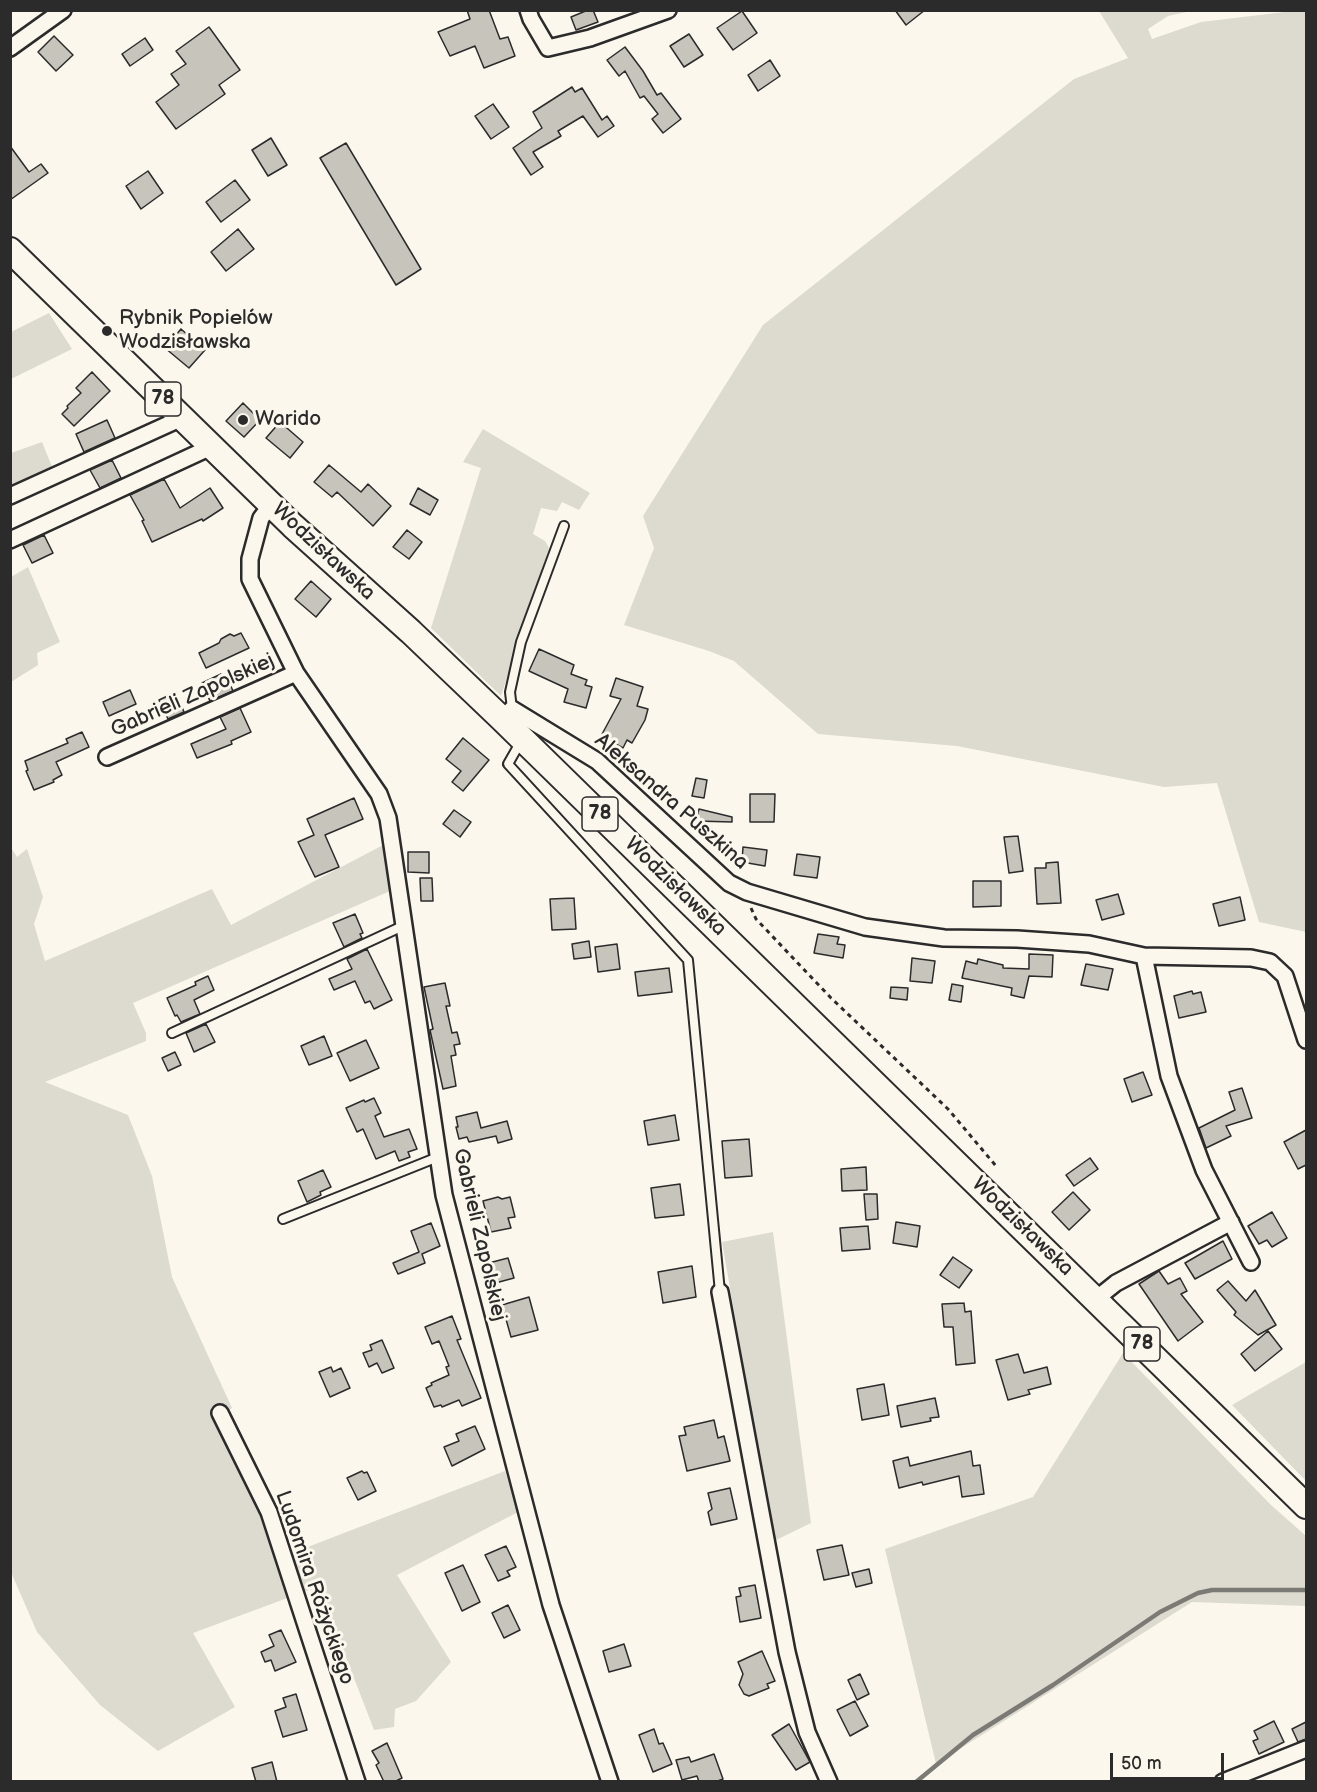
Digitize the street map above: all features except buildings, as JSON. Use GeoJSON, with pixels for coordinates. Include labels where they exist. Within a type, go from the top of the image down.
{"type":"FeatureCollection","features":[{"type":"Feature","properties":{"kind":"main road","name":"Wodzisławska"},"geometry":{"type":"LineString","coordinates":[[10,250],[271,505],[507,714],[522,739],[1306,1506]]}},
{"type":"Feature","properties":{"kind":"street"},"geometry":{"type":"LineString","coordinates":[[10,48],[63,10]]}},
{"type":"Feature","properties":{"kind":"street"},"geometry":{"type":"LineString","coordinates":[[528,10],[548,48],[590,38],[668,10]]}},
{"type":"Feature","properties":{"kind":"street"},"geometry":{"type":"LineString","coordinates":[[10,496],[182,418]]}},
{"type":"Feature","properties":{"kind":"street"},"geometry":{"type":"LineString","coordinates":[[10,540],[211,447]]}},
{"type":"Feature","properties":{"kind":"street","name":"Gabrieli Zapolskiej"},"geometry":{"type":"LineString","coordinates":[[271,505],[261,518],[258,528],[250,559],[250,579],[296,673],[379,794],[388,818],[447,1206],[551,1605],[610,1782]]}},
{"type":"Feature","properties":{"kind":"street","name":"Gabrieli Zapolskiej"},"geometry":{"type":"LineString","coordinates":[[107,757],[296,673]]}},
{"type":"Feature","properties":{"kind":"street","name":"Aleksandra Puszkina"},"geometry":{"type":"LineString","coordinates":[[507,714],[597,761],[729,883],[747,892],[865,927],[944,938],[1017,939],[1089,944],[1144,956],[1251,958],[1270,962],[1285,976],[1306,1040]]}},
{"type":"Feature","properties":{"kind":"street"},"geometry":{"type":"LineString","coordinates":[[1144,956],[1169,1076],[1204,1170],[1251,1262]]}},
{"type":"Feature","properties":{"kind":"street"},"geometry":{"type":"LineString","coordinates":[[1096,1299],[1116,1283],[1231,1222]]}},
{"type":"Feature","properties":{"kind":"street"},"geometry":{"type":"LineString","coordinates":[[720,1292],[787,1652],[807,1732],[829,1782]]}},
{"type":"Feature","properties":{"kind":"street","name":"Ludomira Różyckiego"},"geometry":{"type":"LineString","coordinates":[[220,1413],[269,1512],[357,1782]]}},
{"type":"Feature","properties":{"kind":"street"},"geometry":{"type":"LineString","coordinates":[[1223,1782],[1306,1749]]}},
{"type":"Feature","properties":{"kind":"lane"},"geometry":{"type":"LineString","coordinates":[[507,714],[521,642],[564,526]]}},
{"type":"Feature","properties":{"kind":"lane"},"geometry":{"type":"LineString","coordinates":[[522,739],[508,764],[688,960],[720,1292]]}},
{"type":"Feature","properties":{"kind":"lane"},"geometry":{"type":"LineString","coordinates":[[172,1033],[405,925]]}},
{"type":"Feature","properties":{"kind":"lane"},"geometry":{"type":"LineString","coordinates":[[283,1219],[438,1157]]}},
{"type":"Feature","properties":{"kind":"path"},"geometry":{"type":"LineString","coordinates":[[756,919],[831,998],[948,1109],[996,1166]]}},
{"type":"Feature","properties":{"kind":"shaded area"},"geometry":{"type":"Polygon","coordinates":[[[1099,11],[1191,11],[1168,16],[1148,29],[1152,39],[1201,22],[1306,11],[1306,932],[1259,922],[1217,783],[1164,787],[957,746],[818,734],[734,661],[624,625],[654,548],[643,516],[763,325],[1074,79],[1128,58],[1099,11]]]}},
{"type":"Feature","properties":{"kind":"shaded area"},"geometry":{"type":"Polygon","coordinates":[[[49,313],[72,349],[11,379],[11,332],[49,313]]]}},
{"type":"Feature","properties":{"kind":"shaded area"},"geometry":{"type":"Polygon","coordinates":[[[483,429],[590,493],[579,510],[562,502],[557,511],[541,508],[533,534],[545,541],[549,548],[501,696],[431,628],[481,468],[463,462],[483,429]]]}},
{"type":"Feature","properties":{"kind":"shaded area"},"geometry":{"type":"Polygon","coordinates":[[[42,442],[53,469],[11,489],[11,453],[42,442]]]}},
{"type":"Feature","properties":{"kind":"shaded area"},"geometry":{"type":"Polygon","coordinates":[[[28,567],[60,642],[37,653],[38,665],[11,682],[11,577],[28,567]]]}},
{"type":"Feature","properties":{"kind":"shaded area"},"geometry":{"type":"Polygon","coordinates":[[[385,844],[390,891],[133,1003],[146,1033],[146,1041],[45,1082],[128,1115],[152,1176],[172,1277],[232,1408],[217,1419],[267,1515],[293,1596],[193,1633],[235,1707],[158,1751],[100,1705],[37,1632],[11,1572],[10,846],[17,857],[27,849],[43,897],[34,924],[45,961],[212,889],[231,925],[385,844]]]}},
{"type":"Feature","properties":{"kind":"shaded area"},"geometry":{"type":"Polygon","coordinates":[[[773,1232],[811,1523],[774,1541],[722,1242],[773,1232]]]}},
{"type":"Feature","properties":{"kind":"shaded area"},"geometry":{"type":"Polygon","coordinates":[[[1123,1353],[1271,1505],[1306,1536],[1306,1606],[1192,1602],[936,1764],[885,1549],[1033,1497],[1123,1353]]]}},
{"type":"Feature","properties":{"kind":"shaded area"},"geometry":{"type":"Polygon","coordinates":[[[1306,1362],[1306,1481],[1232,1405],[1306,1362]]]}},
{"type":"Feature","properties":{"kind":"shaded area"},"geometry":{"type":"Polygon","coordinates":[[[505,1471],[518,1512],[397,1575],[451,1662],[416,1701],[395,1709],[394,1727],[374,1730],[319,1587],[303,1592],[292,1553],[505,1471]]]}},
{"type":"Feature","properties":{"kind":"waterway"},"geometry":{"type":"LineString","coordinates":[[916,1782],[973,1735],[1053,1685],[1160,1612],[1198,1593],[1212,1590],[1306,1590]]}},
{"type":"Feature","properties":{"kind":"place","name":"Rybnik Popielów Wodzisławska"},"geometry":{"type":"Point","coordinates":[107,331]}},
{"type":"Feature","properties":{"kind":"place","name":"Warido"},"geometry":{"type":"Point","coordinates":[243,420]}}]}
